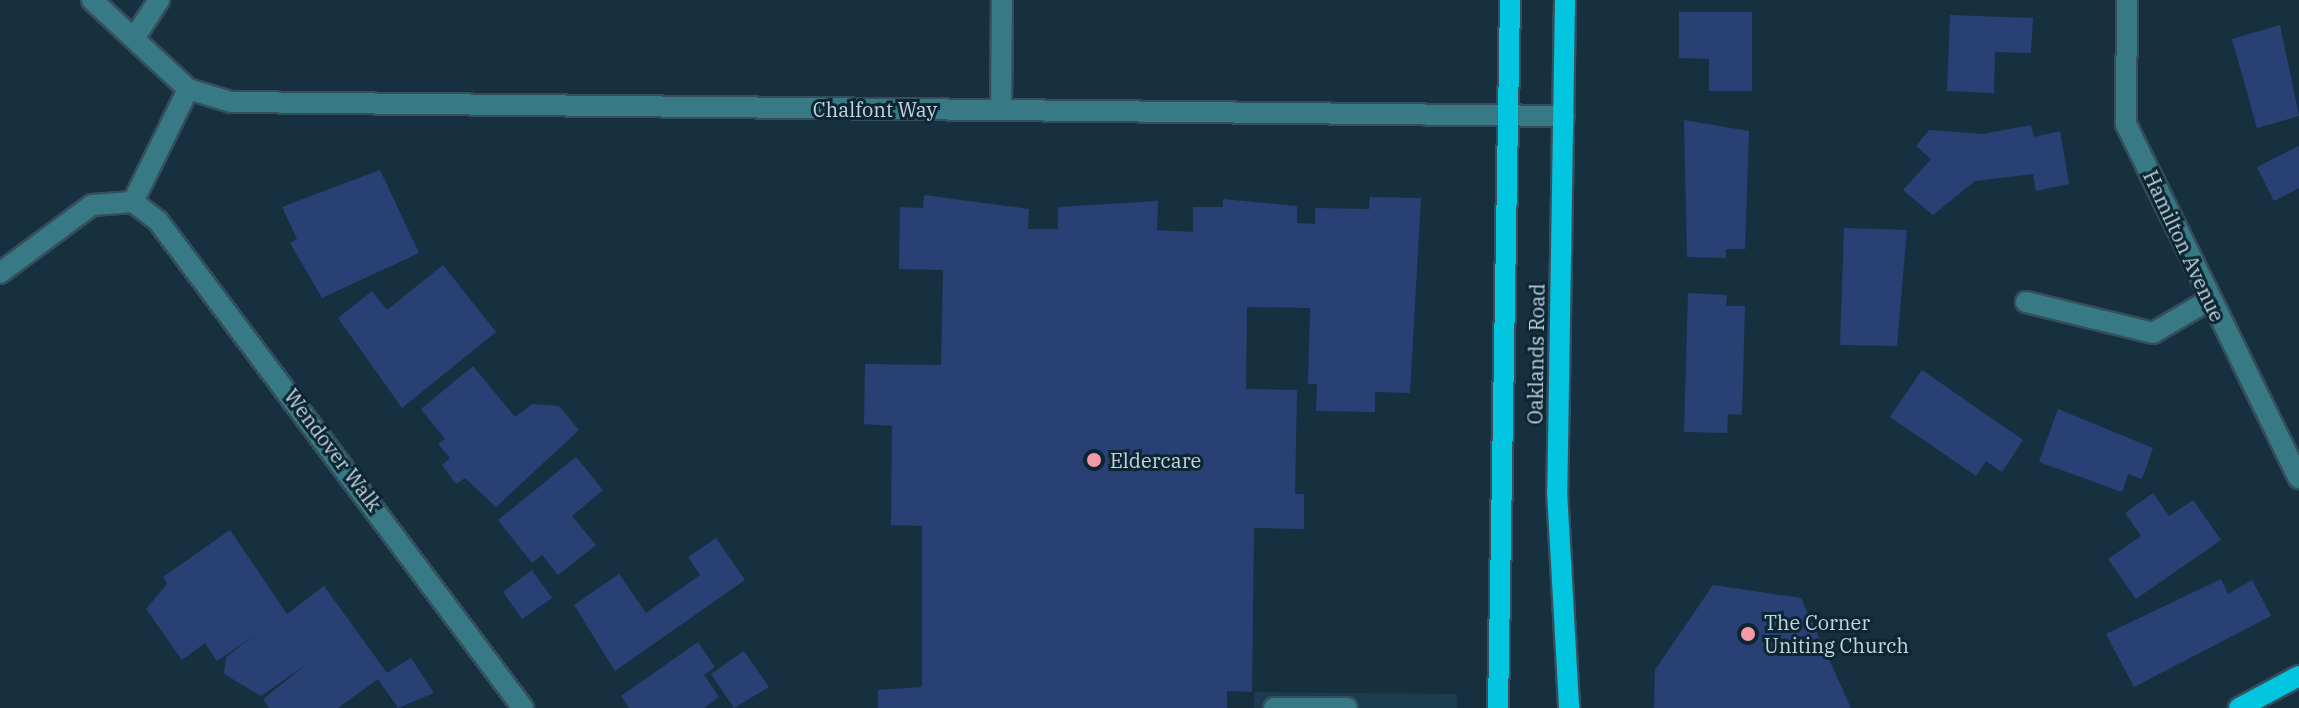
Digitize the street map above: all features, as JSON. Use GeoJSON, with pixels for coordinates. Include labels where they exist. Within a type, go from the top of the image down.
{"type":"FeatureCollection","features":[{"type":"Feature","properties":{"kind":"main road","name":"Oaklands Road"},"geometry":{"type":"LineString","coordinates":[[1498,708],[1510,0]]}},
{"type":"Feature","properties":{"kind":"main road","name":"Oaklands Road"},"geometry":{"type":"LineString","coordinates":[[1565,0],[1557,491],[1569,708]]}},
{"type":"Feature","properties":{"kind":"main road"},"geometry":{"type":"LineString","coordinates":[[2239,708],[2299,676]]}},
{"type":"Feature","properties":{"kind":"street"},"geometry":{"type":"LineString","coordinates":[[0,273],[92,205],[133,202],[188,89],[92,0]]}},
{"type":"Feature","properties":{"kind":"street"},"geometry":{"type":"LineString","coordinates":[[135,37],[159,0]]}},
{"type":"Feature","properties":{"kind":"street"},"geometry":{"type":"LineString","coordinates":[[1001,109],[1002,0]]}},
{"type":"Feature","properties":{"kind":"street","name":"Hamilton Avenue"},"geometry":{"type":"LineString","coordinates":[[2127,0],[2126,124],[2209,300],[2299,478]]}},
{"type":"Feature","properties":{"kind":"street","name":"Chalfont Way"},"geometry":{"type":"LineString","coordinates":[[188,89],[231,102],[1564,116]]}},
{"type":"Feature","properties":{"kind":"street","name":"Wendover Walk"},"geometry":{"type":"LineString","coordinates":[[133,202],[177,246],[523,708]]}},
{"type":"Feature","properties":{"kind":"street"},"geometry":{"type":"LineString","coordinates":[[2026,302],[2153,333],[2209,300]]}},
{"type":"Feature","properties":{"kind":"street"},"geometry":{"type":"LineString","coordinates":[[1274,708],[1347,708]]}},
{"type":"Feature","properties":{"kind":"shaded area"},"geometry":{"type":"Polygon","coordinates":[[[1254,692],[1457,694],[1457,708],[1254,708],[1254,692]]]}},
{"type":"Feature","properties":{"kind":"building"},"geometry":{"type":"Polygon","coordinates":[[[1679,12],[1752,12],[1752,91],[1709,91],[1709,59],[1679,58],[1679,12]]]}},
{"type":"Feature","properties":{"kind":"building"},"geometry":{"type":"Polygon","coordinates":[[[1950,15],[2033,18],[2031,53],[1995,52],[1994,93],[1947,91],[1950,15]]]}},
{"type":"Feature","properties":{"kind":"building"},"geometry":{"type":"Polygon","coordinates":[[[2280,25],[2299,116],[2257,128],[2232,39],[2280,25]]]}},
{"type":"Feature","properties":{"kind":"building"},"geometry":{"type":"Polygon","coordinates":[[[1684,120],[1749,131],[1745,249],[1726,249],[1726,258],[1687,257],[1684,120]]]}},
{"type":"Feature","properties":{"kind":"building"},"geometry":{"type":"Polygon","coordinates":[[[2031,125],[2034,137],[2060,131],[2069,184],[2036,191],[2033,174],[1975,181],[1933,215],[1903,190],[1931,159],[1916,146],[1929,130],[1983,134],[2031,125]]]}},
{"type":"Feature","properties":{"kind":"building"},"geometry":{"type":"Polygon","coordinates":[[[2299,146],[2299,188],[2274,201],[2257,167],[2299,146]]]}},
{"type":"Feature","properties":{"kind":"building"},"geometry":{"type":"Polygon","coordinates":[[[380,170],[419,253],[322,298],[290,243],[297,239],[282,207],[380,170]]]}},
{"type":"Feature","properties":{"kind":"building","name":"Eldercare"},"geometry":{"type":"Polygon","coordinates":[[[924,195],[1029,209],[1028,229],[1058,229],[1058,207],[1158,201],[1157,230],[1193,232],[1193,207],[1223,207],[1223,199],[1297,206],[1297,223],[1315,224],[1315,208],[1369,209],[1370,197],[1421,198],[1410,393],[1375,392],[1375,412],[1316,411],[1317,384],[1308,384],[1310,308],[1247,307],[1246,389],[1297,390],[1295,494],[1304,494],[1304,529],[1254,528],[1252,692],[1227,691],[1227,708],[878,708],[878,690],[922,687],[922,526],[891,525],[892,426],[864,424],[865,364],[941,365],[943,270],[899,269],[900,207],[923,208],[924,195]]]}},
{"type":"Feature","properties":{"kind":"building"},"geometry":{"type":"Polygon","coordinates":[[[1844,228],[1907,230],[1897,346],[1840,345],[1844,228]]]}},
{"type":"Feature","properties":{"kind":"building"},"geometry":{"type":"Polygon","coordinates":[[[443,265],[496,332],[402,408],[338,318],[372,291],[387,310],[443,265]]]}},
{"type":"Feature","properties":{"kind":"building"},"geometry":{"type":"Polygon","coordinates":[[[1688,293],[1727,295],[1726,306],[1745,306],[1742,415],[1728,414],[1727,433],[1684,432],[1688,293]]]}},
{"type":"Feature","properties":{"kind":"building"},"geometry":{"type":"Polygon","coordinates":[[[473,366],[515,417],[532,404],[559,406],[579,430],[496,507],[465,478],[456,484],[442,465],[450,458],[438,444],[445,439],[421,409],[473,366]]]}},
{"type":"Feature","properties":{"kind":"building"},"geometry":{"type":"Polygon","coordinates":[[[1922,370],[2023,440],[2002,472],[1986,461],[1976,476],[1890,417],[1922,370]]]}},
{"type":"Feature","properties":{"kind":"building"},"geometry":{"type":"Polygon","coordinates":[[[2058,409],[2153,448],[2142,479],[2128,474],[2122,492],[2039,462],[2058,409]]]}},
{"type":"Feature","properties":{"kind":"building"},"geometry":{"type":"Polygon","coordinates":[[[576,457],[603,490],[572,516],[596,545],[558,575],[542,555],[532,563],[498,520],[576,457]]]}},
{"type":"Feature","properties":{"kind":"building"},"geometry":{"type":"Polygon","coordinates":[[[2153,493],[2169,516],[2193,500],[2221,540],[2136,599],[2108,559],[2141,536],[2125,513],[2153,493]]]}},
{"type":"Feature","properties":{"kind":"building"},"geometry":{"type":"Polygon","coordinates":[[[230,530],[287,614],[324,586],[387,673],[411,658],[434,693],[398,708],[378,679],[338,708],[269,708],[263,699],[307,664],[261,696],[224,674],[226,657],[255,635],[217,661],[205,643],[182,660],[146,609],[167,584],[163,577],[230,530]]]}},
{"type":"Feature","properties":{"kind":"building"},"geometry":{"type":"Polygon","coordinates":[[[716,538],[745,580],[615,671],[574,605],[619,574],[646,613],[700,575],[688,557],[716,538]]]}},
{"type":"Feature","properties":{"kind":"building"},"geometry":{"type":"Polygon","coordinates":[[[532,570],[552,598],[522,619],[503,592],[532,570]]]}},
{"type":"Feature","properties":{"kind":"building"},"geometry":{"type":"Polygon","coordinates":[[[2221,579],[2228,594],[2252,580],[2271,616],[2134,687],[2106,634],[2221,579]]]}},
{"type":"Feature","properties":{"kind":"building","name":"The Corner Uniting Church"},"geometry":{"type":"Polygon","coordinates":[[[1713,585],[1801,598],[1851,708],[1654,708],[1655,670],[1713,585]]]}},
{"type":"Feature","properties":{"kind":"building"},"geometry":{"type":"Polygon","coordinates":[[[698,642],[715,667],[704,675],[719,697],[704,708],[629,708],[621,696],[698,642]]]}},
{"type":"Feature","properties":{"kind":"building"},"geometry":{"type":"Polygon","coordinates":[[[744,651],[769,687],[734,708],[711,674],[744,651]]]}},
{"type":"Feature","properties":{"kind":"place","name":"Eldercare"},"geometry":{"type":"Point","coordinates":[1094,460]}},
{"type":"Feature","properties":{"kind":"place","name":"The Corner Uniting Church"},"geometry":{"type":"Point","coordinates":[1748,634]}}]}
